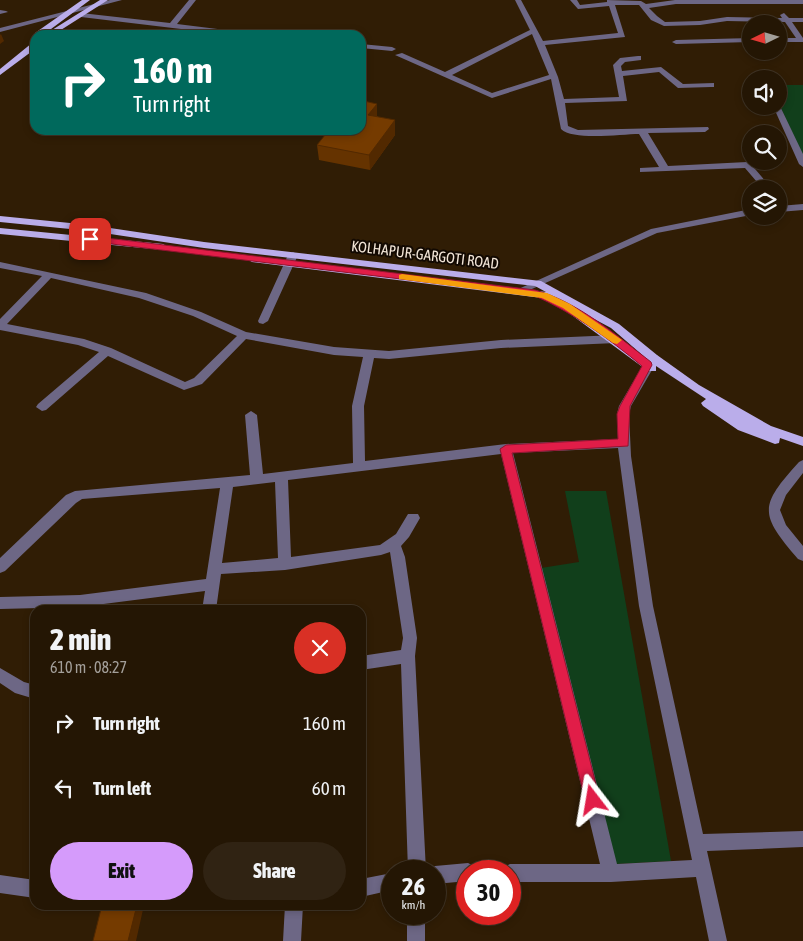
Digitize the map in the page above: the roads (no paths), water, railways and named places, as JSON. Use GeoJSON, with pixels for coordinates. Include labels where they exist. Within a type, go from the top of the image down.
{"type":"FeatureCollection","features":[{"type":"Feature","properties":{"kind":"main road"},"geometry":{"type":"LineString","coordinates":[[44,30],[87,0]]}},
{"type":"Feature","properties":{"kind":"main road"},"geometry":{"type":"LineString","coordinates":[[56,30],[102,2]]}},
{"type":"Feature","properties":{"kind":"main road"},"geometry":{"type":"LineString","coordinates":[[0,63],[30,40]]}},
{"type":"Feature","properties":{"kind":"main road"},"geometry":{"type":"LineString","coordinates":[[0,74],[30,49]]}},
{"type":"Feature","properties":{"kind":"main road","name":"KOLHAPUR-GARGOTI ROAD"},"geometry":{"type":"LineString","coordinates":[[0,219],[90,228],[292,260],[537,283],[611,323],[650,361],[767,429],[803,442]]}},
{"type":"Feature","properties":{"kind":"main road"},"geometry":{"type":"LineString","coordinates":[[0,231],[292,260],[544,295],[558,301],[650,361],[742,427],[803,450]]}},
{"type":"Feature","properties":{"kind":"street"},"geometry":{"type":"LineString","coordinates":[[0,30],[102,2],[119,0]]}},
{"type":"Feature","properties":{"kind":"street"},"geometry":{"type":"LineString","coordinates":[[172,26],[193,0]]}},
{"type":"Feature","properties":{"kind":"street"},"geometry":{"type":"LineString","coordinates":[[518,0],[533,31],[542,43],[562,101],[564,127],[567,130],[578,133],[706,129]]}},
{"type":"Feature","properties":{"kind":"street"},"geometry":{"type":"LineString","coordinates":[[573,0],[578,7],[610,2],[635,1],[646,6],[654,18],[664,24],[742,19]]}},
{"type":"Feature","properties":{"kind":"street"},"geometry":{"type":"LineString","coordinates":[[542,43],[622,35],[610,2]]}},
{"type":"Feature","properties":{"kind":"street"},"geometry":{"type":"LineString","coordinates":[[646,6],[676,2],[803,2]]}},
{"type":"Feature","properties":{"kind":"street"},"geometry":{"type":"LineString","coordinates":[[775,2],[784,15]]}},
{"type":"Feature","properties":{"kind":"street"},"geometry":{"type":"LineString","coordinates":[[81,15],[207,30]]}},
{"type":"Feature","properties":{"kind":"street"},"geometry":{"type":"LineString","coordinates":[[788,20],[803,20]]}},
{"type":"Feature","properties":{"kind":"street"},"geometry":{"type":"LineString","coordinates":[[788,20],[802,40]]}},
{"type":"Feature","properties":{"kind":"street"},"geometry":{"type":"LineString","coordinates":[[446,75],[533,31]]}},
{"type":"Feature","properties":{"kind":"street"},"geometry":{"type":"LineString","coordinates":[[676,42],[742,40]]}},
{"type":"Feature","properties":{"kind":"street"},"geometry":{"type":"LineString","coordinates":[[788,40],[802,40]]}},
{"type":"Feature","properties":{"kind":"street"},"geometry":{"type":"LineString","coordinates":[[366,46],[392,49]]}},
{"type":"Feature","properties":{"kind":"street"},"geometry":{"type":"LineString","coordinates":[[399,56],[492,96],[528,82],[553,76]]}},
{"type":"Feature","properties":{"kind":"street"},"geometry":{"type":"LineString","coordinates":[[562,101],[624,99],[619,74],[619,62],[638,58]]}},
{"type":"Feature","properties":{"kind":"street"},"geometry":{"type":"LineString","coordinates":[[619,74],[661,69],[682,86],[712,85]]}},
{"type":"Feature","properties":{"kind":"street"},"geometry":{"type":"LineString","coordinates":[[781,115],[803,164]]}},
{"type":"Feature","properties":{"kind":"street"},"geometry":{"type":"LineString","coordinates":[[642,131],[665,169]]}},
{"type":"Feature","properties":{"kind":"street"},"geometry":{"type":"LineString","coordinates":[[643,170],[747,165],[760,180]]}},
{"type":"Feature","properties":{"kind":"street"},"geometry":{"type":"LineString","coordinates":[[787,206],[803,207]]}},
{"type":"Feature","properties":{"kind":"street"},"geometry":{"type":"LineString","coordinates":[[519,291],[654,231],[742,214]]}},
{"type":"Feature","properties":{"kind":"street"},"geometry":{"type":"LineString","coordinates":[[262,321],[292,260]]}},
{"type":"Feature","properties":{"kind":"street"},"geometry":{"type":"LineString","coordinates":[[0,265],[142,295],[197,314],[244,335],[334,351],[389,355],[501,344],[616,339]]}},
{"type":"Feature","properties":{"kind":"street"},"geometry":{"type":"LineString","coordinates":[[0,326],[49,274]]}},
{"type":"Feature","properties":{"kind":"street"},"geometry":{"type":"LineString","coordinates":[[0,326],[80,342],[107,351],[184,386],[192,385],[198,381],[244,335]]}},
{"type":"Feature","properties":{"kind":"street"},"geometry":{"type":"LineString","coordinates":[[42,407],[107,351]]}},
{"type":"Feature","properties":{"kind":"street"},"geometry":{"type":"LineString","coordinates":[[359,467],[358,406],[369,354]]}},
{"type":"Feature","properties":{"kind":"street"},"geometry":{"type":"LineString","coordinates":[[650,361],[625,406],[623,414],[624,443],[646,606],[718,941]]}},
{"type":"Feature","properties":{"kind":"street"},"geometry":{"type":"LineString","coordinates":[[251,415],[257,479]]}},
{"type":"Feature","properties":{"kind":"street"},"geometry":{"type":"LineString","coordinates":[[0,567],[71,499],[80,494],[257,479],[506,449],[624,443]]}},
{"type":"Feature","properties":{"kind":"street"},"geometry":{"type":"LineString","coordinates":[[506,449],[611,873]]}},
{"type":"Feature","properties":{"kind":"street"},"geometry":{"type":"LineString","coordinates":[[803,465],[781,489],[774,502],[774,511],[778,525],[803,555]]}},
{"type":"Feature","properties":{"kind":"street"},"geometry":{"type":"LineString","coordinates":[[281,476],[285,564]]}},
{"type":"Feature","properties":{"kind":"street"},"geometry":{"type":"LineString","coordinates":[[210,605],[227,482]]}},
{"type":"Feature","properties":{"kind":"street"},"geometry":{"type":"LineString","coordinates":[[215,569],[285,564],[381,550],[394,546],[403,537],[413,518]]}},
{"type":"Feature","properties":{"kind":"street"},"geometry":{"type":"LineString","coordinates":[[394,546],[398,557],[410,638],[408,656],[417,860]]}},
{"type":"Feature","properties":{"kind":"street"},"geometry":{"type":"LineString","coordinates":[[1,605],[109,597],[213,584]]}},
{"type":"Feature","properties":{"kind":"street"},"geometry":{"type":"LineString","coordinates":[[366,662],[408,656]]}},
{"type":"Feature","properties":{"kind":"street"},"geometry":{"type":"LineString","coordinates":[[0,676],[20,688],[30,691]]}},
{"type":"Feature","properties":{"kind":"street"},"geometry":{"type":"LineString","coordinates":[[696,843],[803,839]]}},
{"type":"Feature","properties":{"kind":"street"},"geometry":{"type":"LineString","coordinates":[[521,873],[611,873],[701,868]]}},
{"type":"Feature","properties":{"kind":"street"},"geometry":{"type":"LineString","coordinates":[[0,884],[30,887]]}},
{"type":"Feature","properties":{"kind":"street"},"geometry":{"type":"LineString","coordinates":[[366,887],[381,884]]}},
{"type":"Feature","properties":{"kind":"street"},"geometry":{"type":"LineString","coordinates":[[292,941],[294,910]]}},
{"type":"Feature","properties":{"kind":"street"},"geometry":{"type":"LineString","coordinates":[[416,925],[416,941]]}}]}
